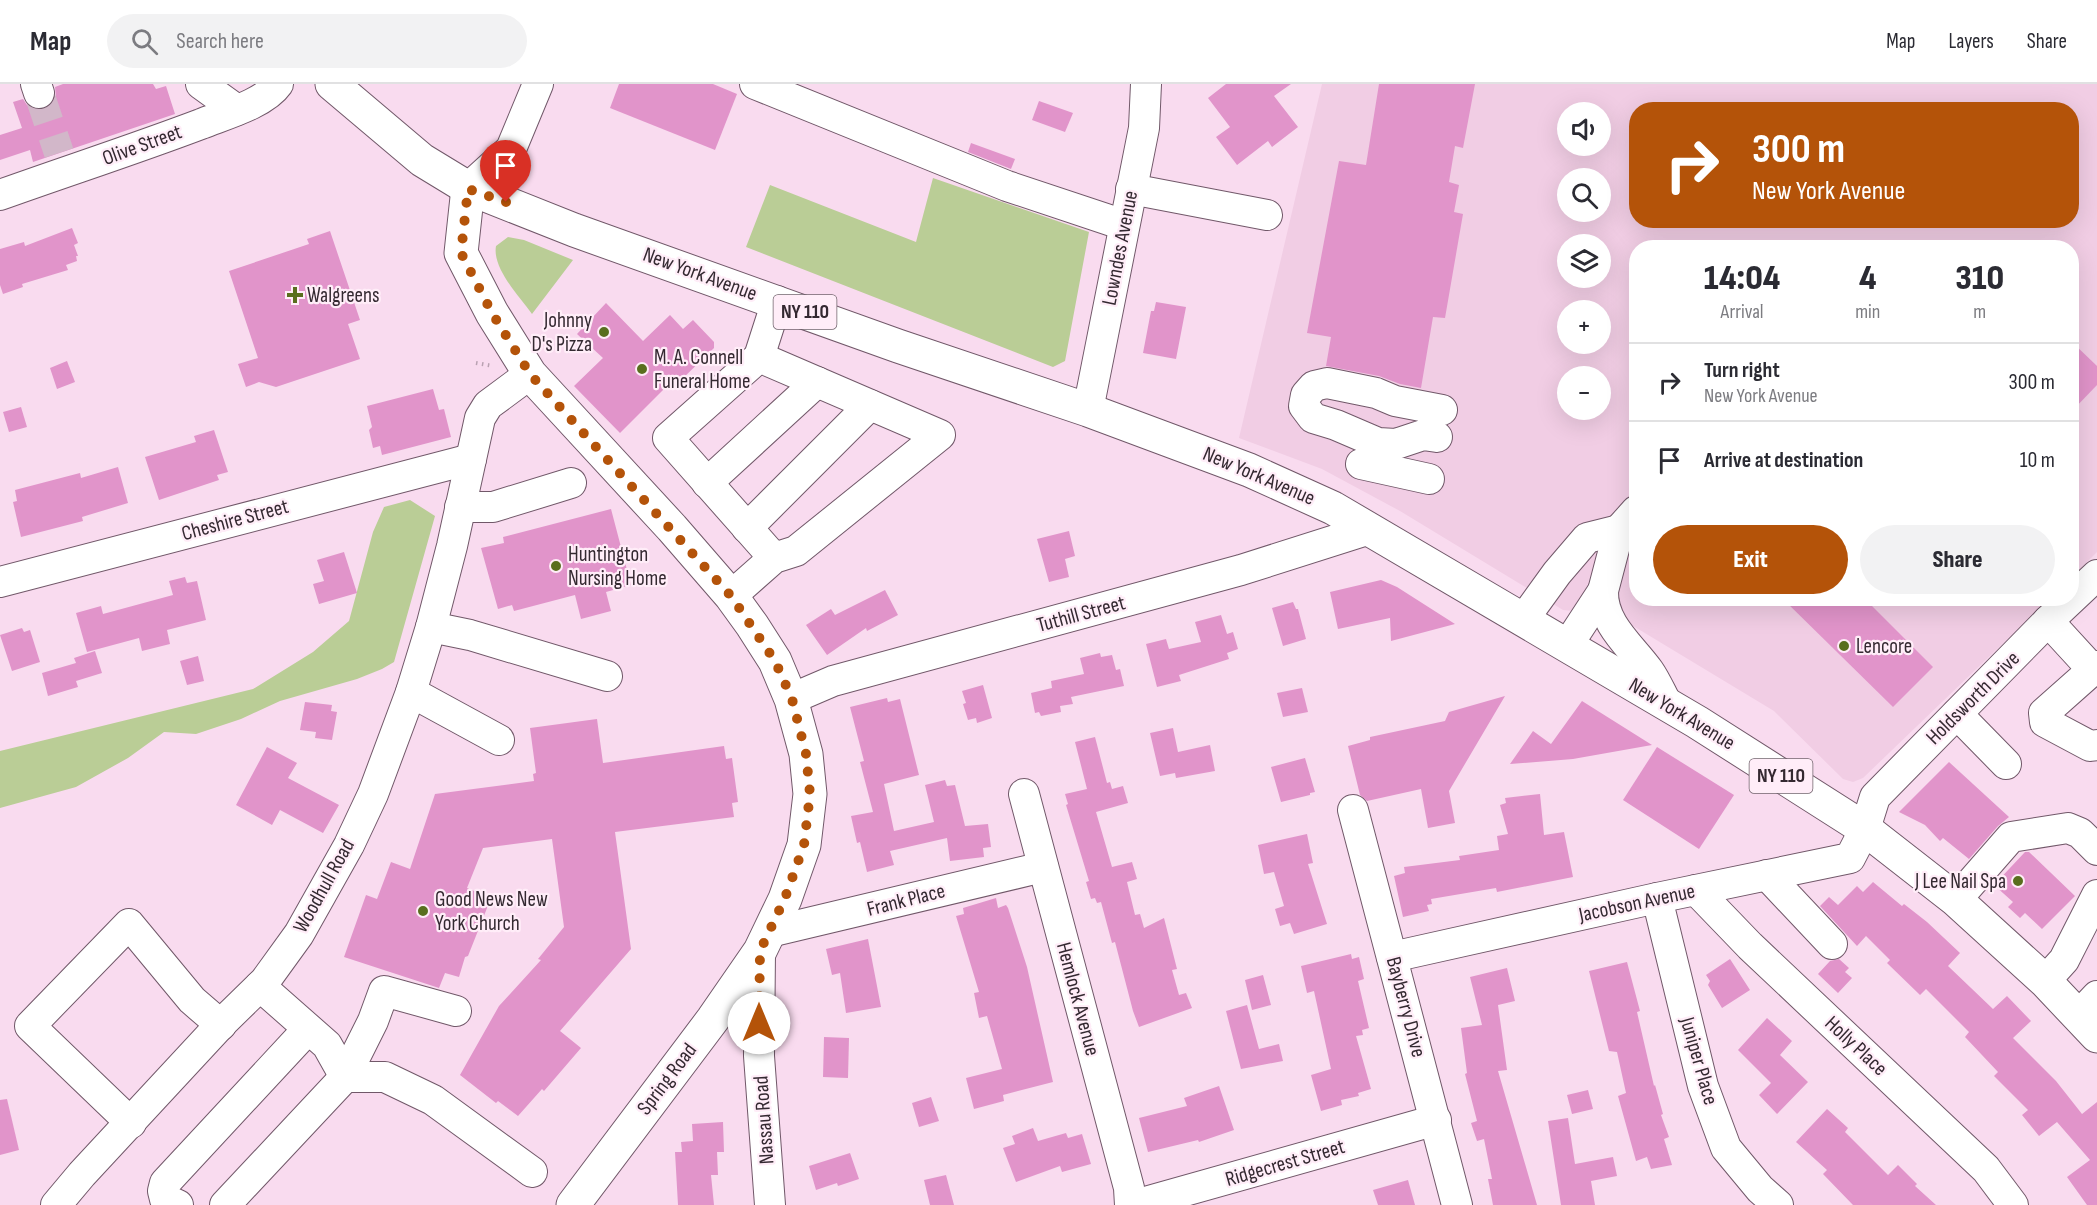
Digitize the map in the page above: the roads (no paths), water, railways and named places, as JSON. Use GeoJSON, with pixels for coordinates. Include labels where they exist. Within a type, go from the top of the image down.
{"type":"FeatureCollection","features":[{"type":"Feature","properties":{"kind":"main road","name":"New York Avenue"},"geometry":{"type":"LineString","coordinates":[[332,84],[422,160],[468,189],[582,233],[898,346],[1088,410],[1300,491],[1370,529],[1667,704],[1865,830],[1956,900],[2045,981],[2091,1016]]}},
{"type":"Feature","properties":{"kind":"main road","name":"Nassau Road"},"geometry":{"type":"LineString","coordinates":[[468,189],[461,253],[492,313],[530,374],[731,596],[775,661],[792,699],[806,754],[810,794],[804,845],[785,898],[765,942]]}},
{"type":"Feature","properties":{"kind":"main road","name":"Spring Road"},"geometry":{"type":"LineString","coordinates":[[573,1205],[713,1019],[765,942]]}},
{"type":"Feature","properties":{"kind":"street"},"geometry":{"type":"LineString","coordinates":[[201,84],[237,110]]}},
{"type":"Feature","properties":{"kind":"street","name":"Olive Street"},"geometry":{"type":"LineString","coordinates":[[0,195],[62,163],[159,140],[237,110],[273,91],[278,84]]}},
{"type":"Feature","properties":{"kind":"street"},"geometry":{"type":"LineString","coordinates":[[468,189],[511,149],[538,84]]}},
{"type":"Feature","properties":{"kind":"street"},"geometry":{"type":"LineString","coordinates":[[755,84],[1007,186],[1124,225]]}},
{"type":"Feature","properties":{"kind":"street","name":"Lowndes Avenue"},"geometry":{"type":"LineString","coordinates":[[1088,410],[1144,128],[1146,84]]}},
{"type":"Feature","properties":{"kind":"street"},"geometry":{"type":"LineString","coordinates":[[1131,189],[1267,214]]}},
{"type":"Feature","properties":{"kind":"street"},"geometry":{"type":"LineString","coordinates":[[774,558],[668,438],[759,357],[777,302]]}},
{"type":"Feature","properties":{"kind":"street"},"geometry":{"type":"LineString","coordinates":[[731,596],[774,558],[796,551],[940,435],[759,357]]}},
{"type":"Feature","properties":{"kind":"street","name":"Woodhull Road"},"geometry":{"type":"LineString","coordinates":[[56,1205],[82,1174],[260,986],[299,934],[349,845],[373,794],[411,692],[452,546],[480,418],[488,405],[530,374]]}},
{"type":"Feature","properties":{"kind":"street"},"geometry":{"type":"LineString","coordinates":[[707,483],[818,382]]}},
{"type":"Feature","properties":{"kind":"street"},"geometry":{"type":"LineString","coordinates":[[747,528],[870,405]]}},
{"type":"Feature","properties":{"kind":"street","name":"Cheshire Street"},"geometry":{"type":"LineString","coordinates":[[0,582],[471,459]]}},
{"type":"Feature","properties":{"kind":"street"},"geometry":{"type":"LineString","coordinates":[[1361,464],[1429,479]]}},
{"type":"Feature","properties":{"kind":"street"},"geometry":{"type":"LineString","coordinates":[[462,500],[493,507],[571,483]]}},
{"type":"Feature","properties":{"kind":"street"},"geometry":{"type":"LineString","coordinates":[[1567,646],[1603,591],[1628,520]]}},
{"type":"Feature","properties":{"kind":"street"},"geometry":{"type":"LineString","coordinates":[[1523,620],[1557,573],[1587,538],[1628,520]]}},
{"type":"Feature","properties":{"kind":"street","name":"Tuthill Street"},"geometry":{"type":"LineString","coordinates":[[792,699],[833,681],[1241,570],[1370,529]]}},
{"type":"Feature","properties":{"kind":"street","name":"Holdsworth Drive"},"geometry":{"type":"LineString","coordinates":[[2079,592],[2097,575]]}},
{"type":"Feature","properties":{"kind":"street"},"geometry":{"type":"LineString","coordinates":[[1603,591],[1603,602],[1619,634],[1650,671],[1667,704]]}},
{"type":"Feature","properties":{"kind":"street","name":"Holdsworth Drive"},"geometry":{"type":"LineString","coordinates":[[1865,830],[1875,797],[2064,606]]}},
{"type":"Feature","properties":{"kind":"street"},"geometry":{"type":"LineString","coordinates":[[2048,621],[2095,668],[2044,713],[2045,722],[2090,746],[2097,745]]}},
{"type":"Feature","properties":{"kind":"street"},"geometry":{"type":"LineString","coordinates":[[431,627],[470,635],[607,676]]}},
{"type":"Feature","properties":{"kind":"street"},"geometry":{"type":"LineString","coordinates":[[411,692],[499,740]]}},
{"type":"Feature","properties":{"kind":"street"},"geometry":{"type":"LineString","coordinates":[[1957,714],[2006,764]]}},
{"type":"Feature","properties":{"kind":"street","name":"Hemlock Avenue"},"geometry":{"type":"LineString","coordinates":[[1024,794],[1129,1188],[1130,1205]]}},
{"type":"Feature","properties":{"kind":"street","name":"Bayberry Drive"},"geometry":{"type":"LineString","coordinates":[[1353,810],[1457,1205]]}},
{"type":"Feature","properties":{"kind":"street"},"geometry":{"type":"LineString","coordinates":[[1956,900],[2011,837],[2068,828],[2080,834],[2097,850]]}},
{"type":"Feature","properties":{"kind":"street","name":"Jacobson Avenue"},"geometry":{"type":"LineString","coordinates":[[1392,957],[1850,858],[1865,830]]}},
{"type":"Feature","properties":{"kind":"street","name":"Frank Place"},"geometry":{"type":"LineString","coordinates":[[765,942],[1043,867]]}},
{"type":"Feature","properties":{"kind":"street"},"geometry":{"type":"LineString","coordinates":[[1767,875],[1832,944]]}},
{"type":"Feature","properties":{"kind":"street","name":"Holly Place"},"geometry":{"type":"LineString","coordinates":[[1696,890],[1759,954],[1986,1169],[2013,1205]]}},
{"type":"Feature","properties":{"kind":"street"},"geometry":{"type":"LineString","coordinates":[[2045,981],[2064,960],[2097,895]]}},
{"type":"Feature","properties":{"kind":"street","name":"Juniper Place"},"geometry":{"type":"LineString","coordinates":[[1657,898],[1703,1086],[1726,1148],[1760,1189],[1778,1205]]}},
{"type":"Feature","properties":{"kind":"street"},"geometry":{"type":"LineString","coordinates":[[131,1123],[30,1026],[129,924],[192,999],[221,1025]]}},
{"type":"Feature","properties":{"kind":"street","name":"Nassau Road"},"geometry":{"type":"LineString","coordinates":[[765,942],[759,1056],[770,1205]]}},
{"type":"Feature","properties":{"kind":"street"},"geometry":{"type":"LineString","coordinates":[[260,986],[327,1045],[345,1077]]}},
{"type":"Feature","properties":{"kind":"street"},"geometry":{"type":"LineString","coordinates":[[225,1205],[345,1077],[374,1021],[384,991],[456,1011]]}},
{"type":"Feature","properties":{"kind":"street"},"geometry":{"type":"LineString","coordinates":[[178,1205],[165,1198],[163,1191],[165,1183],[308,1029]]}},
{"type":"Feature","properties":{"kind":"street"},"geometry":{"type":"LineString","coordinates":[[345,1077],[385,1077],[433,1100],[532,1172]]}},
{"type":"Feature","properties":{"kind":"street","name":"Ridgecrest Street"},"geometry":{"type":"LineString","coordinates":[[1135,1205],[1436,1120]]}},
{"type":"Feature","properties":{"kind":"tunnel"},"geometry":{"type":"LineString","coordinates":[[39,93],[59,153]]}},
{"type":"Feature","properties":{"kind":"place","name":"Walgreens"},"geometry":{"type":"Point","coordinates":[295,295]}},
{"type":"Feature","properties":{"kind":"place","name":"Johnny D's Pizza"},"geometry":{"type":"Point","coordinates":[604,332]}},
{"type":"Feature","properties":{"kind":"place","name":"M. A. Connell Funeral Home"},"geometry":{"type":"Point","coordinates":[642,369]}},
{"type":"Feature","properties":{"kind":"place","name":"Huntington Nursing Home"},"geometry":{"type":"Point","coordinates":[556,566]}},
{"type":"Feature","properties":{"kind":"place","name":"Lencore"},"geometry":{"type":"Point","coordinates":[1844,646]}},
{"type":"Feature","properties":{"kind":"place","name":"J Lee Nail Spa"},"geometry":{"type":"Point","coordinates":[2018,881]}},
{"type":"Feature","properties":{"kind":"place","name":"Good News New York Church"},"geometry":{"type":"Point","coordinates":[423,911]}}]}
